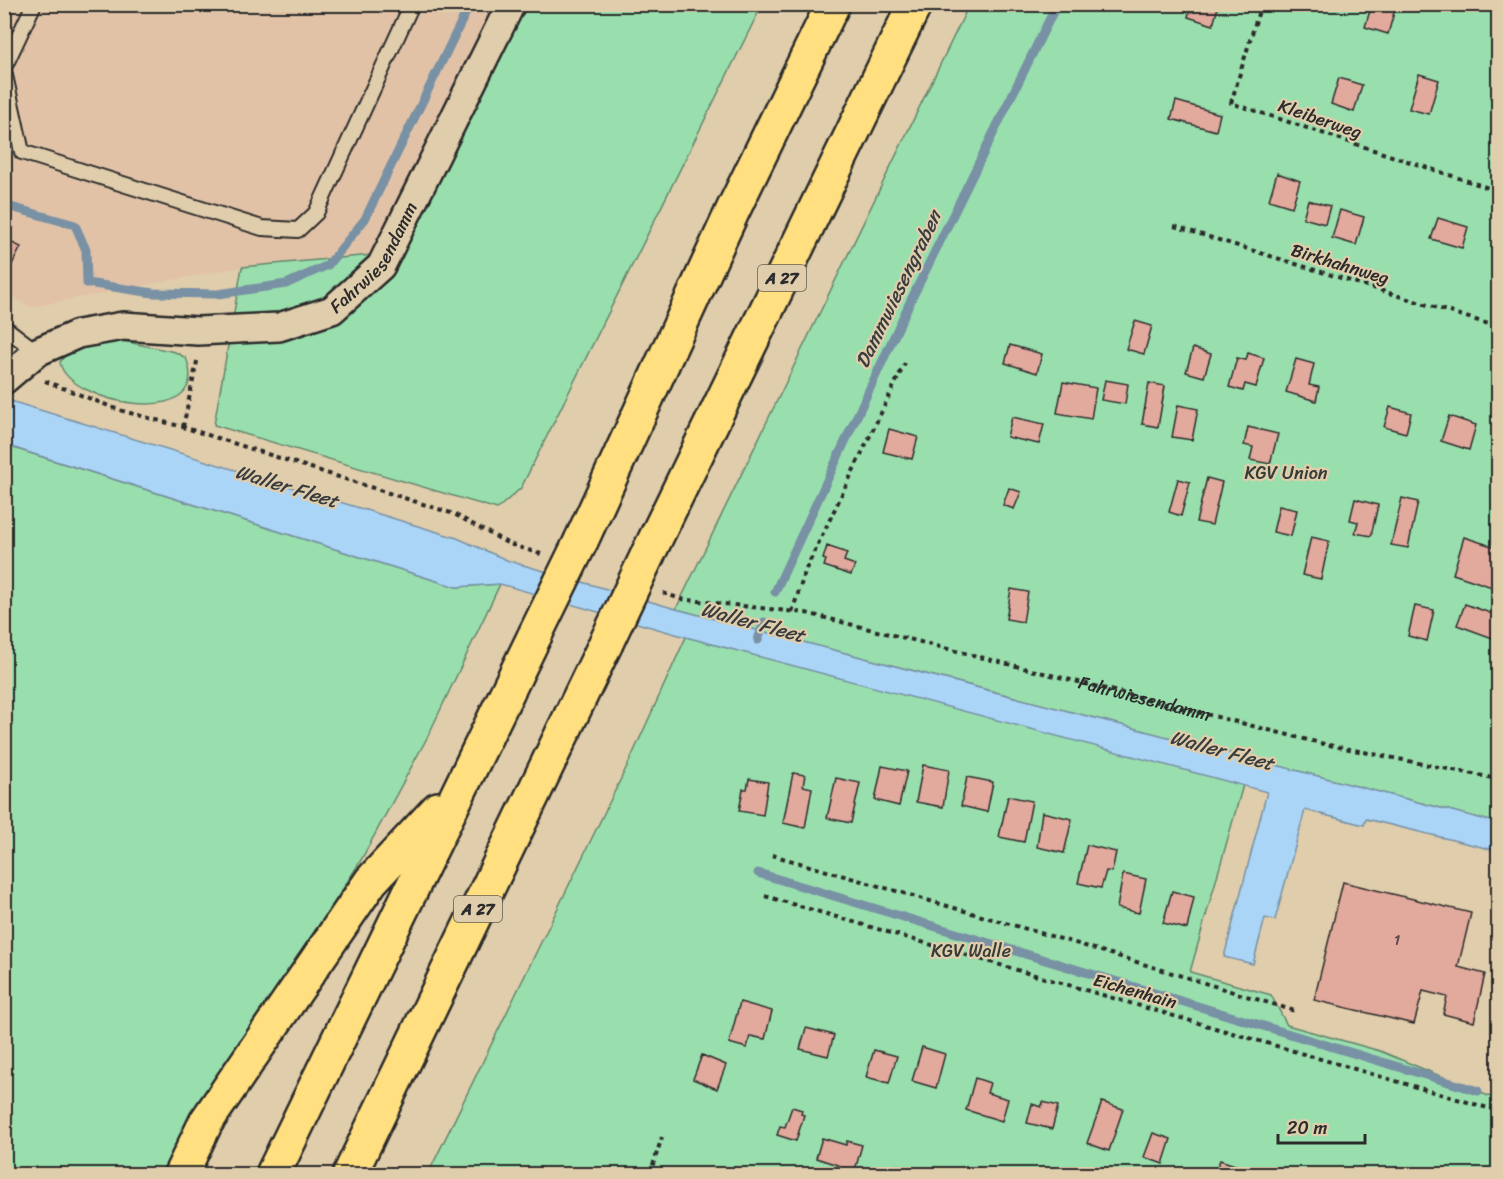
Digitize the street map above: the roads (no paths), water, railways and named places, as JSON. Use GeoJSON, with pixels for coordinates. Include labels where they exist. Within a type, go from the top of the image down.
{"type":"FeatureCollection","features":[{"type":"Feature","properties":{"kind":"highway"},"geometry":{"type":"LineString","coordinates":[[273,1174],[581,541],[733,210],[833,4]]}},
{"type":"Feature","properties":{"kind":"highway","name":"A 27"},"geometry":{"type":"LineString","coordinates":[[350,1174],[915,4]]}},
{"type":"Feature","properties":{"kind":"highway"},"geometry":{"type":"LineString","coordinates":[[181,1174],[206,1122],[371,881],[461,784]]}},
{"type":"Feature","properties":{"kind":"street","name":"Fahrwiesendamm"},"geometry":{"type":"LineString","coordinates":[[9,376],[37,352],[78,334],[123,326],[198,331],[279,327],[332,310],[381,266],[511,4]]}},
{"type":"Feature","properties":{"kind":"lane"},"geometry":{"type":"LineString","coordinates":[[34,4],[4,70],[21,152],[262,228],[298,230],[316,213],[412,4]]}},
{"type":"Feature","properties":{"kind":"lane"},"geometry":{"type":"LineString","coordinates":[[4,327],[37,352]]}},
{"type":"Feature","properties":{"kind":"water","name":"Waller Fleet"},"geometry":{"type":"Polygon","coordinates":[[[4,399],[457,538],[509,561],[676,609],[1498,823],[1498,851],[1366,819],[1364,825],[1305,810],[1275,920],[1265,918],[1253,964],[1224,957],[1267,792],[686,637],[500,584],[456,587],[5,445],[4,399]]]}},
{"type":"Feature","properties":{"kind":"waterway"},"geometry":{"type":"LineString","coordinates":[[4,205],[75,225],[86,250],[87,283],[153,293],[218,294],[286,284],[328,265],[365,219],[470,4]]}},
{"type":"Feature","properties":{"kind":"waterway","name":"Dammwiesengraben"},"geometry":{"type":"LineString","coordinates":[[775,592],[911,300],[1057,4]]}},
{"type":"Feature","properties":{"kind":"waterway","name":"Dammwiesengraben"},"geometry":{"type":"LineString","coordinates":[[758,640],[764,622]]}},
{"type":"Feature","properties":{"kind":"waterway"},"geometry":{"type":"LineString","coordinates":[[758,873],[1478,1091]]}},
{"type":"Feature","properties":{"kind":"park label","name":"KGV Union"},"geometry":{"type":"Point","coordinates":[1286,473]}},
{"type":"Feature","properties":{"kind":"park label","name":"KGV Walle"},"geometry":{"type":"Point","coordinates":[971,951]}}]}
